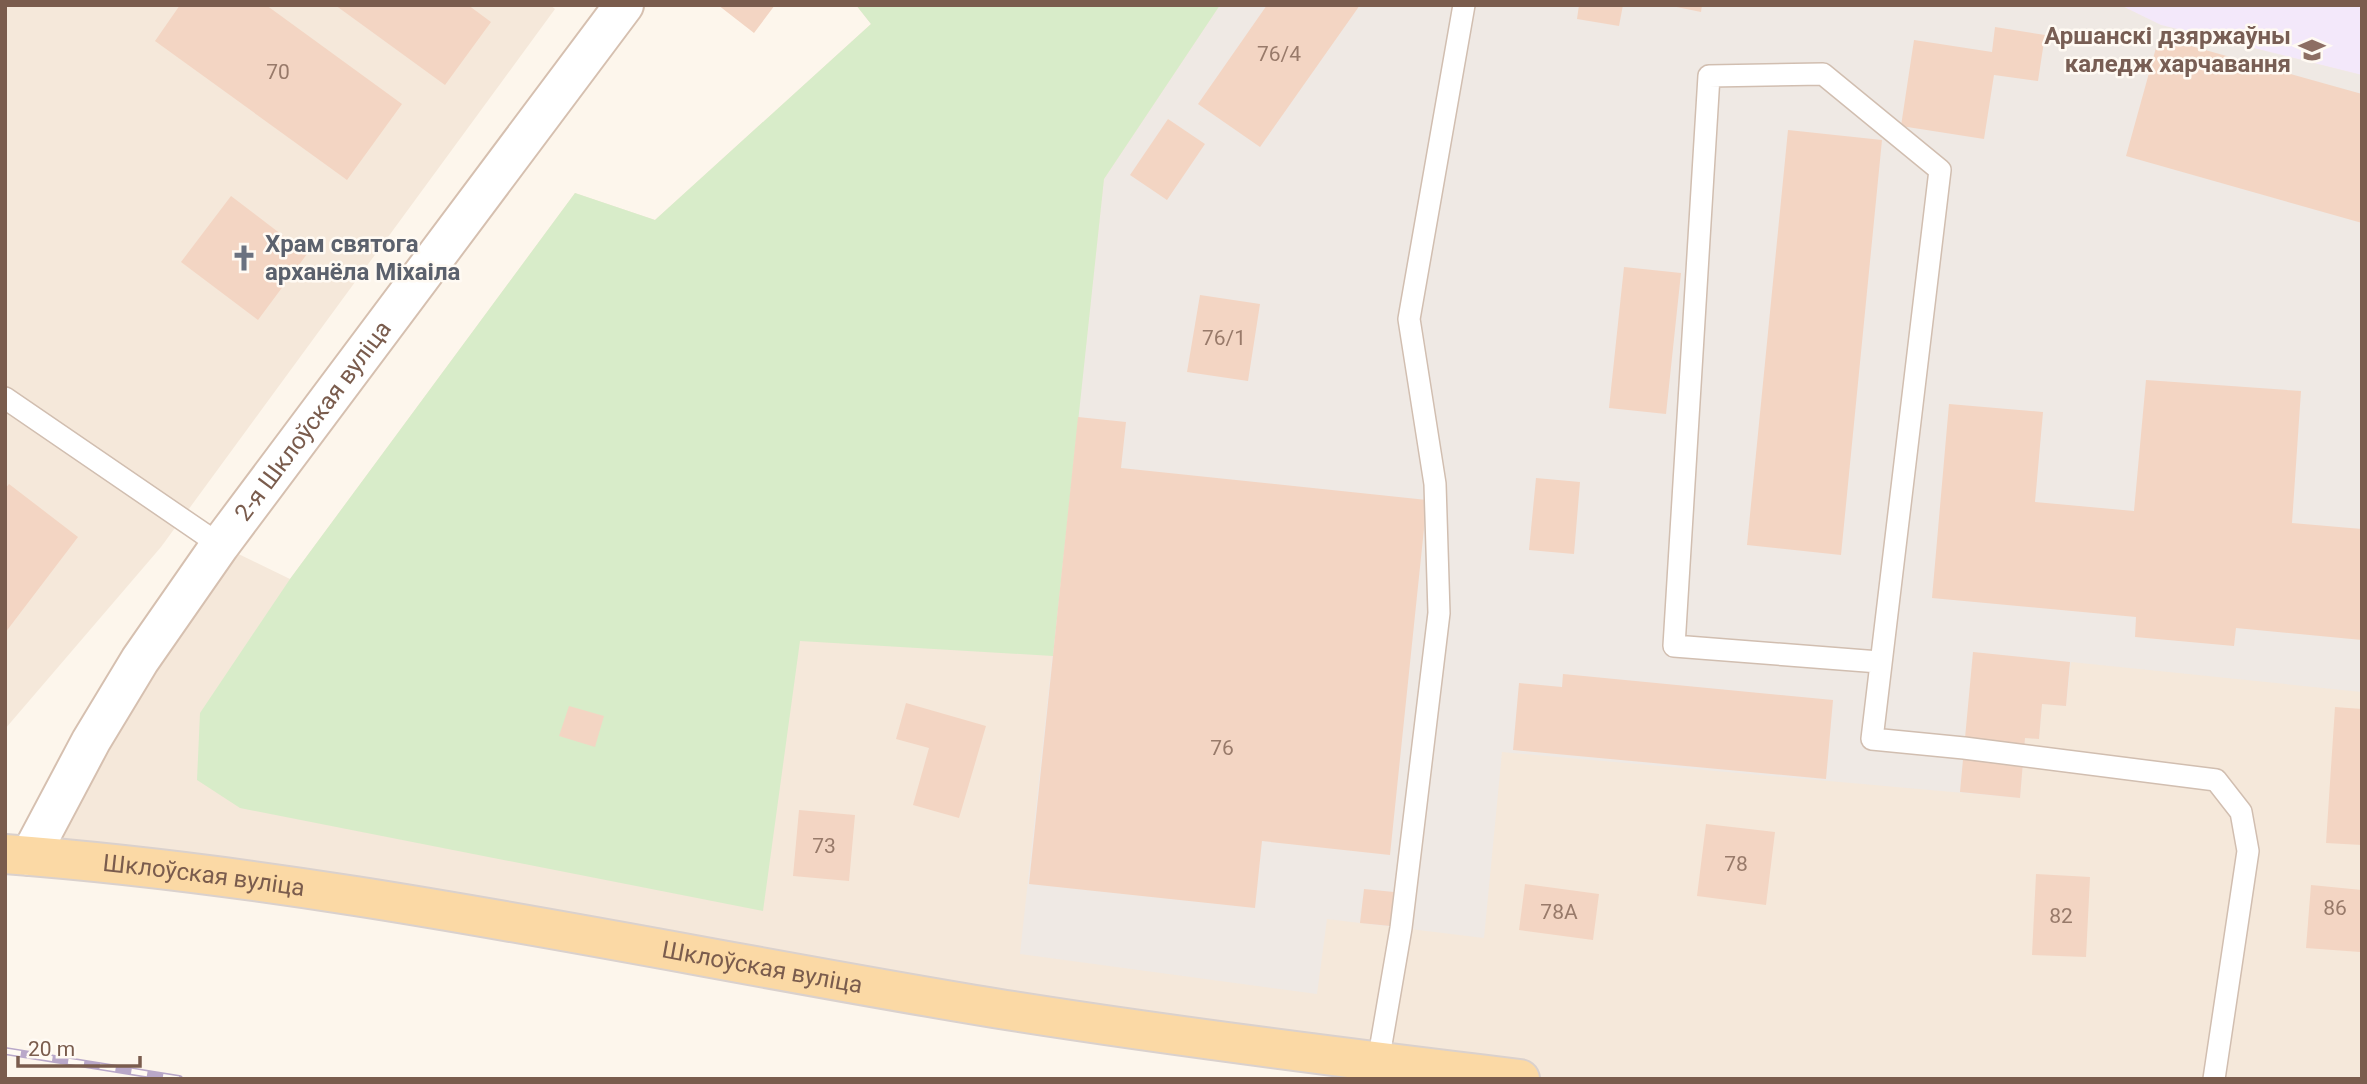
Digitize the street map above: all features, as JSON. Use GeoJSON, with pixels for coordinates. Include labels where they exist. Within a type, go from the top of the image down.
{"type":"FeatureCollection","features":[{"type":"Feature","properties":{"kind":"main road","name":"Шклоўская вуліца"},"geometry":{"type":"LineString","coordinates":[[18,855],[264,881],[995,1008],[1378,1062],[1520,1079]]}},
{"type":"Feature","properties":{"kind":"street","name":"2-я Шклоўская вуліца"},"geometry":{"type":"LineString","coordinates":[[18,855],[140,660],[220,545],[624,5]]}},
{"type":"Feature","properties":{"kind":"lane"},"geometry":{"type":"LineString","coordinates":[[1378,1062],[1401,928],[1439,613],[1435,484],[1409,319],[1464,5]]}},
{"type":"Feature","properties":{"kind":"lane"},"geometry":{"type":"LineString","coordinates":[[1879,662],[1674,646],[1709,76],[1823,74],[1940,170],[1879,662],[1872,739],[2216,780],[2241,811],[2248,851],[2214,1079]]}},
{"type":"Feature","properties":{"kind":"lane"},"geometry":{"type":"LineString","coordinates":[[5,398],[220,545]]}},
{"type":"Feature","properties":{"kind":"shaded area"},"geometry":{"type":"Polygon","coordinates":[[[5,5],[550,5],[555,9],[161,547],[5,729],[5,5]]]}},
{"type":"Feature","properties":{"kind":"shaded area"},"geometry":{"type":"Polygon","coordinates":[[[856,5],[2362,5],[2362,1079],[1520,1079],[30,856],[220,545],[290,579],[575,193],[655,220],[871,24],[856,5]]]}},
{"type":"Feature","properties":{"kind":"shaded area"},"geometry":{"type":"Polygon","coordinates":[[[1220,5],[2120,5],[2161,25],[2362,75],[2362,692],[2071,662],[2066,706],[2042,704],[2039,739],[2025,738],[2020,798],[1502,752],[1484,938],[1327,919],[1317,994],[1020,954],[1104,179],[1220,5]]]}},
{"type":"Feature","properties":{"kind":"shaded area","name":"Аршанскі дзяржаўны каледж харчавання"},"geometry":{"type":"Polygon","coordinates":[[[2120,5],[2362,5],[2362,75],[2161,25],[2120,5]]]}},
{"type":"Feature","properties":{"kind":"green space"},"geometry":{"type":"Polygon","coordinates":[[[856,5],[1220,5],[1104,179],[1053,656],[800,641],[763,911],[240,808],[197,780],[200,713],[290,579],[575,193],[655,220],[871,24],[856,5]]]}},
{"type":"Feature","properties":{"kind":"building"},"geometry":{"type":"Polygon","coordinates":[[[180,5],[266,5],[402,104],[347,180],[155,41],[180,5]]]}},
{"type":"Feature","properties":{"kind":"building"},"geometry":{"type":"Polygon","coordinates":[[[335,5],[468,5],[491,22],[445,85],[335,5]]]}},
{"type":"Feature","properties":{"kind":"building"},"geometry":{"type":"Polygon","coordinates":[[[718,5],[775,5],[754,33],[718,5]]]}},
{"type":"Feature","properties":{"kind":"building"},"geometry":{"type":"Polygon","coordinates":[[[1267,5],[1360,5],[1260,147],[1198,104],[1267,5]]]}},
{"type":"Feature","properties":{"kind":"building"},"geometry":{"type":"Polygon","coordinates":[[[1579,5],[1623,5],[1619,26],[1577,19],[1579,5]]]}},
{"type":"Feature","properties":{"kind":"building"},"geometry":{"type":"Polygon","coordinates":[[[1667,5],[1702,5],[1701,12],[1667,5]]]}},
{"type":"Feature","properties":{"kind":"building"},"geometry":{"type":"Polygon","coordinates":[[[1995,27],[2045,35],[2038,81],[1994,75],[1984,139],[1901,126],[1914,40],[1992,52],[1995,27]]]}},
{"type":"Feature","properties":{"kind":"building"},"geometry":{"type":"Polygon","coordinates":[[[2159,37],[2362,94],[2362,223],[2126,156],[2159,37]]]}},
{"type":"Feature","properties":{"kind":"building"},"geometry":{"type":"Polygon","coordinates":[[[1168,119],[1205,144],[1167,200],[1130,175],[1168,119]]]}},
{"type":"Feature","properties":{"kind":"building"},"geometry":{"type":"Polygon","coordinates":[[[1788,130],[1882,140],[1841,555],[1747,545],[1788,130]]]}},
{"type":"Feature","properties":{"kind":"building","name":"Храм святога арханёла Міхаіла"},"geometry":{"type":"Polygon","coordinates":[[[231,196],[307,254],[258,320],[181,262],[231,196]]]}},
{"type":"Feature","properties":{"kind":"building"},"geometry":{"type":"Polygon","coordinates":[[[1624,267],[1681,273],[1666,414],[1609,408],[1624,267]]]}},
{"type":"Feature","properties":{"kind":"building"},"geometry":{"type":"Polygon","coordinates":[[[1200,295],[1260,304],[1248,381],[1187,372],[1200,295]]]}},
{"type":"Feature","properties":{"kind":"building"},"geometry":{"type":"Polygon","coordinates":[[[2146,380],[2301,391],[2292,523],[2362,529],[2362,640],[2236,628],[2234,646],[2135,637],[2136,617],[1932,598],[1949,404],[2043,412],[2035,502],[2134,511],[2146,380]]]}},
{"type":"Feature","properties":{"kind":"building"},"geometry":{"type":"Polygon","coordinates":[[[1078,417],[1126,422],[1121,468],[1427,500],[1390,855],[1262,841],[1255,908],[1029,884],[1078,417]]]}},
{"type":"Feature","properties":{"kind":"building"},"geometry":{"type":"Polygon","coordinates":[[[1536,478],[1580,482],[1574,554],[1529,550],[1536,478]]]}},
{"type":"Feature","properties":{"kind":"building"},"geometry":{"type":"Polygon","coordinates":[[[9,484],[78,537],[5,633],[5,489],[9,484]]]}},
{"type":"Feature","properties":{"kind":"building"},"geometry":{"type":"Polygon","coordinates":[[[1973,652],[2070,662],[2066,706],[2042,704],[2039,739],[2025,738],[2020,798],[1960,792],[1973,652]]]}},
{"type":"Feature","properties":{"kind":"building"},"geometry":{"type":"Polygon","coordinates":[[[1563,674],[1833,700],[1826,779],[1513,750],[1519,683],[1562,687],[1563,674]]]}},
{"type":"Feature","properties":{"kind":"building"},"geometry":{"type":"Polygon","coordinates":[[[906,703],[986,726],[959,818],[913,805],[929,748],[896,739],[906,703]]]}},
{"type":"Feature","properties":{"kind":"building"},"geometry":{"type":"Polygon","coordinates":[[[569,706],[604,716],[595,747],[559,736],[569,706]]]}},
{"type":"Feature","properties":{"kind":"building"},"geometry":{"type":"Polygon","coordinates":[[[2335,707],[2362,709],[2362,845],[2326,843],[2335,707]]]}},
{"type":"Feature","properties":{"kind":"building"},"geometry":{"type":"Polygon","coordinates":[[[799,810],[855,815],[849,881],[793,876],[799,810]]]}},
{"type":"Feature","properties":{"kind":"building"},"geometry":{"type":"Polygon","coordinates":[[[1706,824],[1775,832],[1766,905],[1697,896],[1706,824]]]}},
{"type":"Feature","properties":{"kind":"building"},"geometry":{"type":"Polygon","coordinates":[[[2036,874],[2090,877],[2086,957],[2032,955],[2036,874]]]}},
{"type":"Feature","properties":{"kind":"building"},"geometry":{"type":"Polygon","coordinates":[[[1525,884],[1599,894],[1593,940],[1519,930],[1525,884]]]}},
{"type":"Feature","properties":{"kind":"building"},"geometry":{"type":"Polygon","coordinates":[[[2311,885],[2362,890],[2360,952],[2306,948],[2311,885]]]}},
{"type":"Feature","properties":{"kind":"building"},"geometry":{"type":"Polygon","coordinates":[[[1364,889],[1394,892],[1390,926],[1360,923],[1364,889]]]}},
{"type":"Feature","properties":{"kind":"railway"},"geometry":{"type":"LineString","coordinates":[[5,1051],[179,1079]]}},
{"type":"Feature","properties":{"kind":"place","name":"Аршанскі дзяржаўны каледж харчавання"},"geometry":{"type":"Point","coordinates":[2312,50]}},
{"type":"Feature","properties":{"kind":"place","name":"Храм святога арханёла Міхаіла"},"geometry":{"type":"Point","coordinates":[244,258]}}]}
